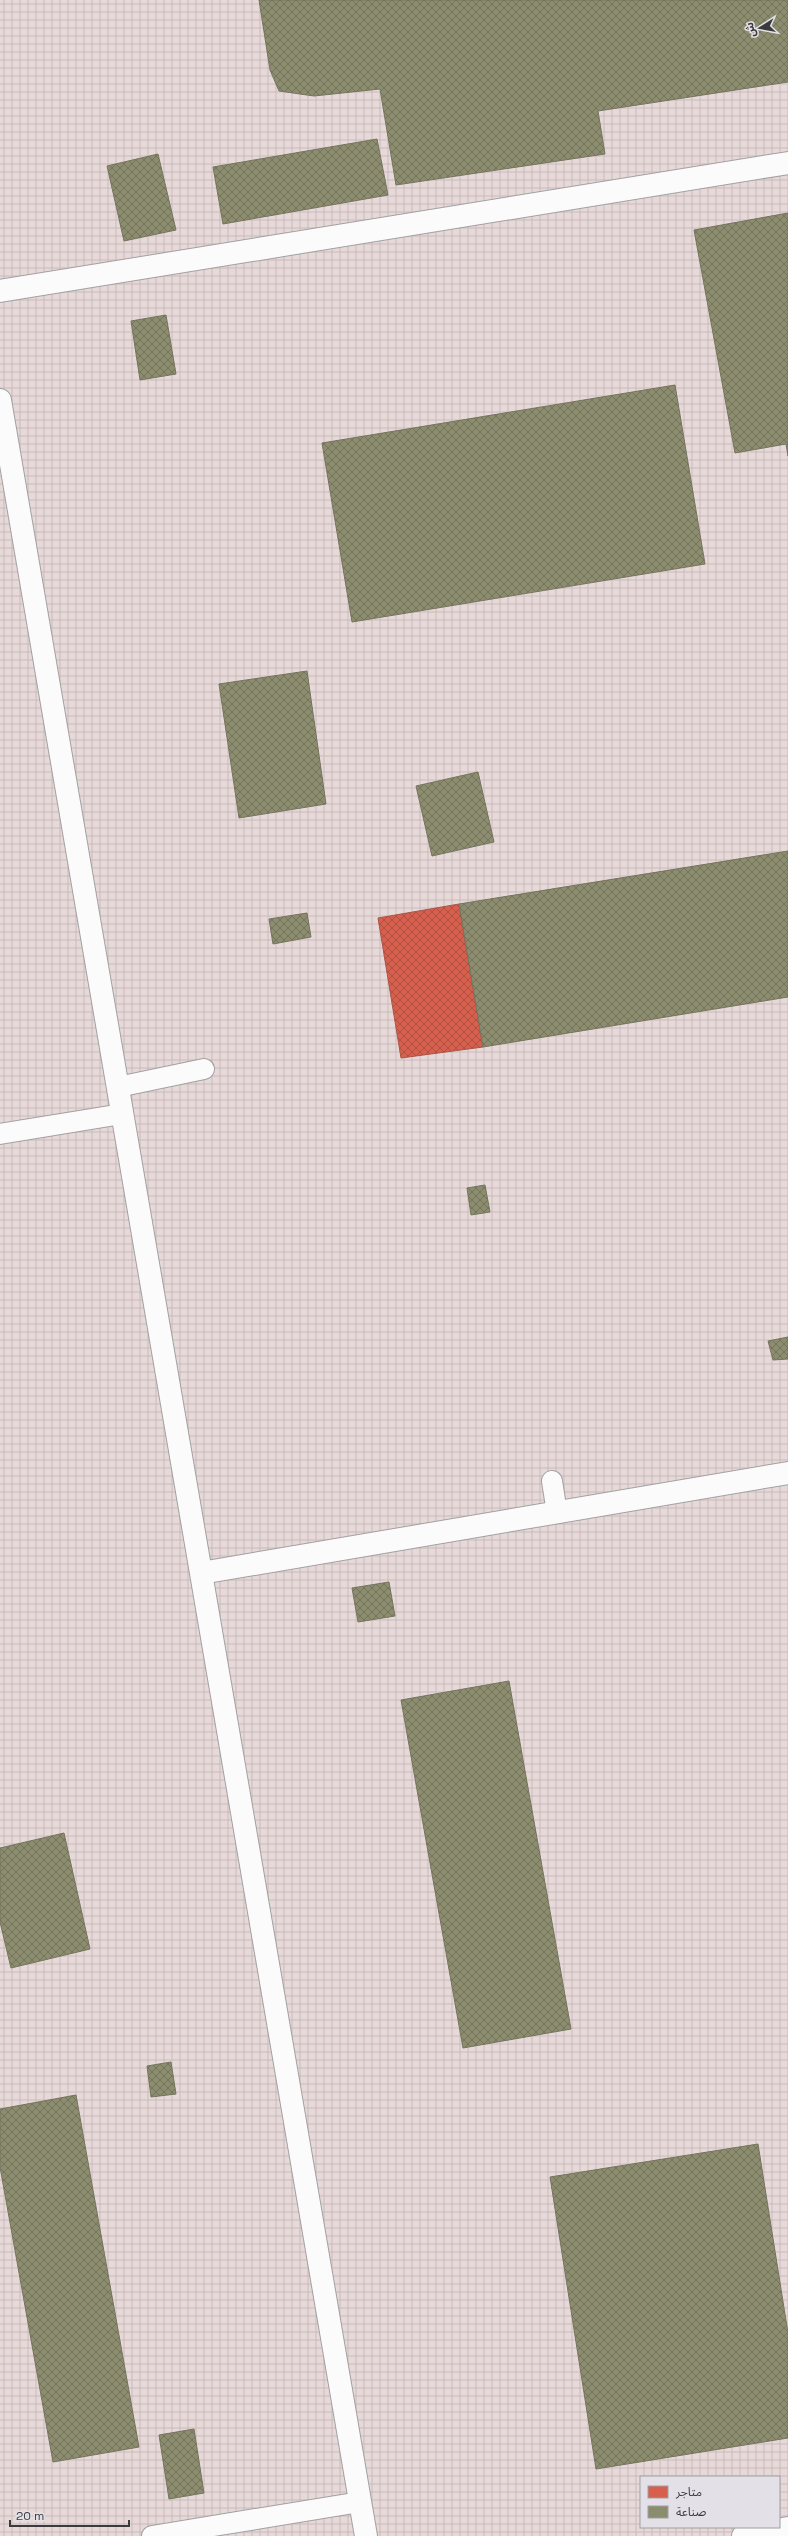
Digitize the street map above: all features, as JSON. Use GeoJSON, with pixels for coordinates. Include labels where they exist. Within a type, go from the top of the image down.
{"type":"FeatureCollection","features":[{"type":"Feature","properties":{"kind":"main road"},"geometry":{"type":"LineString","coordinates":[[0,291],[788,162]]}},
{"type":"Feature","properties":{"kind":"main road"},"geometry":{"type":"LineString","coordinates":[[0,400],[366,2536]]}},
{"type":"Feature","properties":{"kind":"main road"},"geometry":{"type":"LineString","coordinates":[[201,1573],[788,1474]]}},
{"type":"Feature","properties":{"kind":"main road"},"geometry":{"type":"LineString","coordinates":[[743,2536],[788,2528]]}},
{"type":"Feature","properties":{"kind":"lane"},"geometry":{"type":"LineString","coordinates":[[118,1087],[204,1069]]}},
{"type":"Feature","properties":{"kind":"lane"},"geometry":{"type":"LineString","coordinates":[[0,1134],[122,1114]]}},
{"type":"Feature","properties":{"kind":"lane"},"geometry":{"type":"LineString","coordinates":[[552,1481],[557,1513]]}},
{"type":"Feature","properties":{"kind":"lane"},"geometry":{"type":"LineString","coordinates":[[152,2536],[360,2502]]}},
{"type":"Feature","properties":{"kind":"shaded area"},"geometry":{"type":"Polygon","coordinates":[[[0,0],[788,0],[788,2536],[0,2536],[0,0]]]}},
{"type":"Feature","properties":{"kind":"building: متاجر"},"geometry":{"type":"Polygon","coordinates":[[[459,904],[483,1047],[401,1058],[378,918],[459,904]]]}},
{"type":"Feature","properties":{"kind":"building: صناعة"},"geometry":{"type":"Polygon","coordinates":[[[259,0],[788,0],[788,82],[598,111],[605,154],[396,185],[380,89],[314,96],[279,91],[270,70],[259,0]]]}},
{"type":"Feature","properties":{"kind":"building: صناعة"},"geometry":{"type":"Polygon","coordinates":[[[377,139],[388,195],[223,224],[213,167],[377,139]]]}},
{"type":"Feature","properties":{"kind":"building: صناعة"},"geometry":{"type":"Polygon","coordinates":[[[158,154],[176,230],[124,241],[107,166],[158,154]]]}},
{"type":"Feature","properties":{"kind":"building: صناعة"},"geometry":{"type":"Polygon","coordinates":[[[788,213],[788,456],[786,444],[735,453],[694,230],[788,213]]]}},
{"type":"Feature","properties":{"kind":"building: صناعة"},"geometry":{"type":"Polygon","coordinates":[[[166,315],[176,374],[140,380],[131,321],[166,315]]]}},
{"type":"Feature","properties":{"kind":"building: صناعة"},"geometry":{"type":"Polygon","coordinates":[[[675,385],[705,564],[352,622],[322,443],[675,385]]]}},
{"type":"Feature","properties":{"kind":"building: صناعة"},"geometry":{"type":"Polygon","coordinates":[[[307,671],[326,804],[239,818],[219,684],[307,671]]]}},
{"type":"Feature","properties":{"kind":"building: صناعة"},"geometry":{"type":"Polygon","coordinates":[[[478,772],[494,842],[432,856],[416,786],[478,772]]]}},
{"type":"Feature","properties":{"kind":"building: صناعة"},"geometry":{"type":"Polygon","coordinates":[[[788,851],[788,997],[483,1047],[459,904],[788,851]]]}},
{"type":"Feature","properties":{"kind":"building: صناعة"},"geometry":{"type":"Polygon","coordinates":[[[307,913],[311,937],[273,944],[269,919],[307,913]]]}},
{"type":"Feature","properties":{"kind":"building: صناعة"},"geometry":{"type":"Polygon","coordinates":[[[485,1185],[490,1212],[471,1215],[467,1188],[485,1185]]]}},
{"type":"Feature","properties":{"kind":"building: صناعة"},"geometry":{"type":"Polygon","coordinates":[[[788,1337],[788,1359],[773,1360],[768,1341],[788,1337]]]}},
{"type":"Feature","properties":{"kind":"building: صناعة"},"geometry":{"type":"Polygon","coordinates":[[[389,1582],[395,1616],[358,1622],[352,1588],[389,1582]]]}},
{"type":"Feature","properties":{"kind":"building: صناعة"},"geometry":{"type":"Polygon","coordinates":[[[509,1681],[571,2029],[463,2048],[401,1700],[509,1681]]]}},
{"type":"Feature","properties":{"kind":"building: صناعة"},"geometry":{"type":"Polygon","coordinates":[[[64,1833],[90,1949],[11,1968],[0,1922],[0,1848],[64,1833]]]}},
{"type":"Feature","properties":{"kind":"building: صناعة"},"geometry":{"type":"Polygon","coordinates":[[[171,2062],[176,2094],[151,2097],[147,2066],[171,2062]]]}},
{"type":"Feature","properties":{"kind":"building: صناعة"},"geometry":{"type":"Polygon","coordinates":[[[76,2095],[139,2447],[53,2462],[0,2167],[0,2109],[76,2095]]]}},
{"type":"Feature","properties":{"kind":"building: صناعة"},"geometry":{"type":"Polygon","coordinates":[[[758,2144],[788,2333],[788,2438],[596,2469],[550,2177],[758,2144]]]}},
{"type":"Feature","properties":{"kind":"building: صناعة"},"geometry":{"type":"Polygon","coordinates":[[[194,2429],[204,2493],[169,2499],[159,2435],[194,2429]]]}}]}
